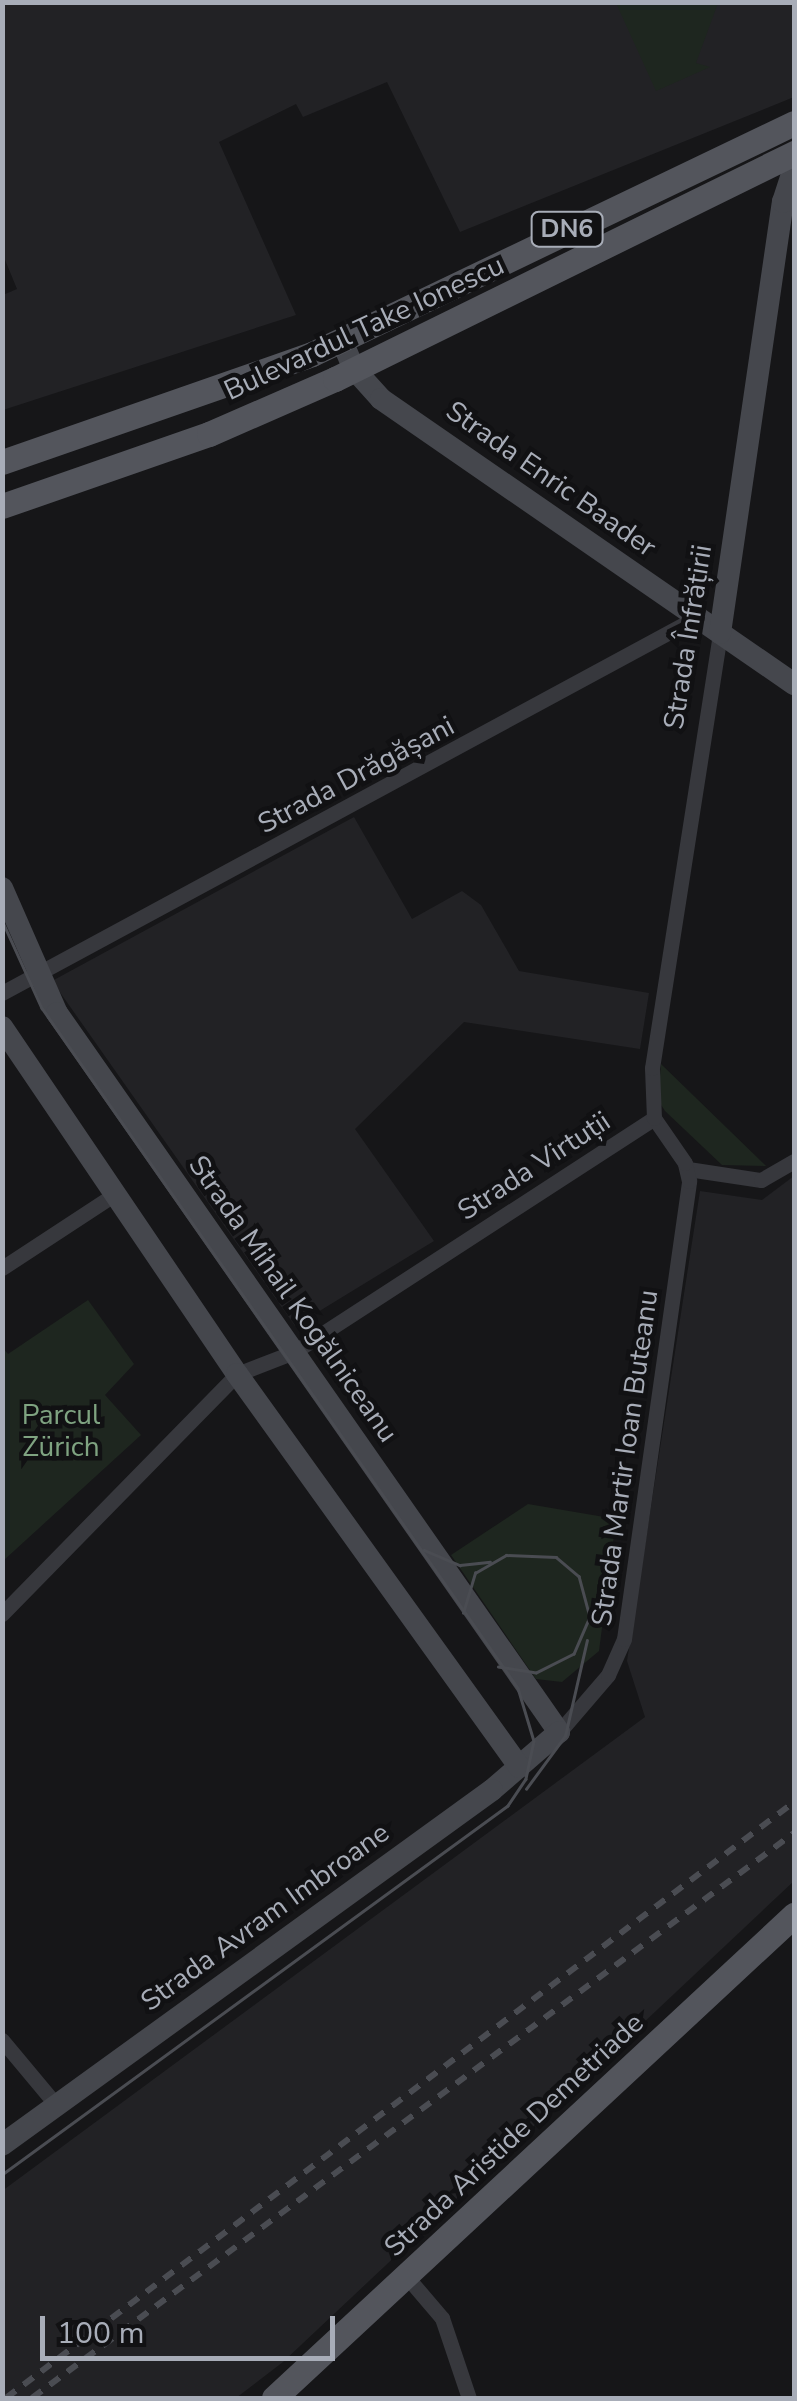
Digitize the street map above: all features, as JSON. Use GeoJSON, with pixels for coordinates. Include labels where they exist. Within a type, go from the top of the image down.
{"type":"FeatureCollection","features":[{"type":"Feature","properties":{"kind":"main road","name":"Bulevardul Take Ionescu"},"geometry":{"type":"LineString","coordinates":[[2,462],[342,341],[794,123]]}},
{"type":"Feature","properties":{"kind":"main road","name":"Bulevardul Take Ionescu"},"geometry":{"type":"LineString","coordinates":[[2,506],[209,434],[354,369],[794,153]]}},
{"type":"Feature","properties":{"kind":"main road","name":"Strada Aristide Demetriade"},"geometry":{"type":"LineString","coordinates":[[274,2398],[794,1915]]}},
{"type":"Feature","properties":{"kind":"street","name":"Strada Înfrățirii"},"geometry":{"type":"LineString","coordinates":[[654,1118],[657,1023],[720,633],[782,202],[794,168]]}},
{"type":"Feature","properties":{"kind":"street","name":"Strada Enric Baader"},"geometry":{"type":"LineString","coordinates":[[342,341],[354,369],[381,399],[794,684]]}},
{"type":"Feature","properties":{"kind":"street","name":"Strada Drăgășani"},"geometry":{"type":"LineString","coordinates":[[2,993],[698,617]]}},
{"type":"Feature","properties":{"kind":"street","name":"Strada Mihail Kogălniceanu"},"geometry":{"type":"LineString","coordinates":[[2,888],[37,976],[559,1732]]}},
{"type":"Feature","properties":{"kind":"street"},"geometry":{"type":"LineString","coordinates":[[2,1027],[238,1374],[519,1767]]}},
{"type":"Feature","properties":{"kind":"street","name":"Strada Virtuții"},"geometry":{"type":"LineString","coordinates":[[238,1374],[294,1352],[654,1118],[688,1169]]}},
{"type":"Feature","properties":{"kind":"street"},"geometry":{"type":"LineString","coordinates":[[688,1169],[761,1180],[794,1162]]}},
{"type":"Feature","properties":{"kind":"street","name":"Strada Martir Ioan Buteanu"},"geometry":{"type":"LineString","coordinates":[[559,1732],[608,1675],[624,1639],[688,1169]]}},
{"type":"Feature","properties":{"kind":"street"},"geometry":{"type":"LineString","coordinates":[[2,1268],[116,1194]]}},
{"type":"Feature","properties":{"kind":"street"},"geometry":{"type":"LineString","coordinates":[[2,1614],[238,1374]]}},
{"type":"Feature","properties":{"kind":"street","name":"Strada Avram Imbroane"},"geometry":{"type":"LineString","coordinates":[[2,2144],[519,1767],[559,1732]]}},
{"type":"Feature","properties":{"kind":"street"},"geometry":{"type":"LineString","coordinates":[[2,2040],[57,2106]]}},
{"type":"Feature","properties":{"kind":"street"},"geometry":{"type":"LineString","coordinates":[[406,2277],[442,2318],[469,2398]]}},
{"type":"Feature","properties":{"kind":"shaded area"},"geometry":{"type":"Polygon","coordinates":[[[2,3],[794,3],[794,97],[460,232],[387,82],[303,117],[296,104],[219,142],[296,315],[3,410],[3,295],[17,289],[3,255],[2,3]]]}},
{"type":"Feature","properties":{"kind":"shaded area"},"geometry":{"type":"Polygon","coordinates":[[[354,817],[412,919],[462,891],[481,905],[519,971],[649,993],[640,1049],[464,1022],[355,1129],[434,1241],[295,1326],[52,981],[354,817]]]}},
{"type":"Feature","properties":{"kind":"shaded area"},"geometry":{"type":"Polygon","coordinates":[[[794,1176],[794,1881],[283,2362],[236,2398],[3,2398],[2,2191],[645,1717],[627,1661],[700,1191],[762,1200],[794,1176]]]}},
{"type":"Feature","properties":{"kind":"green space"},"geometry":{"type":"Polygon","coordinates":[[[616,3],[718,3],[696,63],[710,67],[656,91],[616,3]]]}},
{"type":"Feature","properties":{"kind":"green space"},"geometry":{"type":"Polygon","coordinates":[[[661,1064],[766,1166],[722,1165],[665,1111],[658,1100],[661,1064]]]}},
{"type":"Feature","properties":{"kind":"green space","name":"Parcul Zürich"},"geometry":{"type":"Polygon","coordinates":[[[88,1300],[134,1364],[105,1395],[141,1435],[3,1561],[3,1348],[8,1354],[88,1300]]]}},
{"type":"Feature","properties":{"kind":"green space"},"geometry":{"type":"Polygon","coordinates":[[[528,1504],[616,1519],[599,1651],[562,1682],[536,1679],[451,1555],[528,1504]]]}},
{"type":"Feature","properties":{"kind":"tram line"},"geometry":{"type":"LineString","coordinates":[[2,920],[42,1008],[518,1688],[534,1741],[526,1779],[508,1806],[2,2175]]}},
{"type":"Feature","properties":{"kind":"tram line"},"geometry":{"type":"LineString","coordinates":[[424,1550],[460,1565],[490,1562]]}},
{"type":"Feature","properties":{"kind":"tram line"},"geometry":{"type":"LineString","coordinates":[[463,1613],[475,1573],[506,1555],[556,1557],[579,1576],[590,1617],[574,1654],[536,1673],[498,1667]]}},
{"type":"Feature","properties":{"kind":"tram line"},"geometry":{"type":"LineString","coordinates":[[526,1789],[565,1736],[587,1640]]}},
{"type":"Feature","properties":{"kind":"railway"},"geometry":{"type":"LineString","coordinates":[[6,2398],[794,1802]]}},
{"type":"Feature","properties":{"kind":"railway"},"geometry":{"type":"LineString","coordinates":[[32,2398],[794,1833]]}}]}
